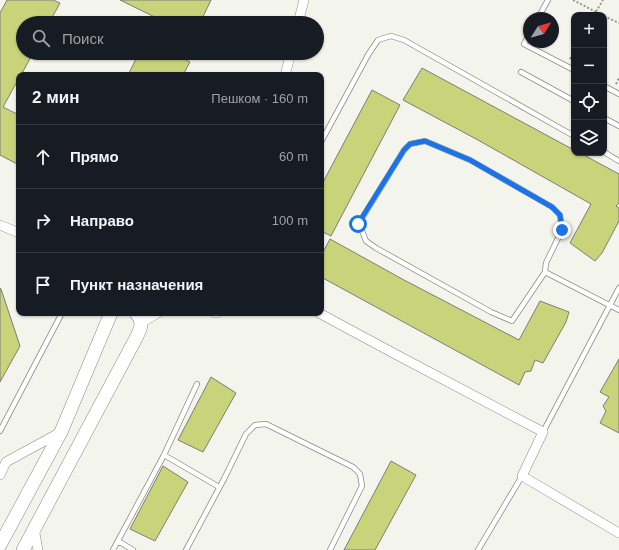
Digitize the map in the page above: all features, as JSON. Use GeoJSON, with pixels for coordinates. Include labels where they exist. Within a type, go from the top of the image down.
{"type":"FeatureCollection","features":[{"type":"Feature","properties":{"kind":"street"},"geometry":{"type":"LineString","coordinates":[[300,16],[304,0]]}},
{"type":"Feature","properties":{"kind":"street"},"geometry":{"type":"LineString","coordinates":[[286,72],[288,60]]}},
{"type":"Feature","properties":{"kind":"street"},"geometry":{"type":"LineString","coordinates":[[0,225],[16,233]]}},
{"type":"Feature","properties":{"kind":"street"},"geometry":{"type":"LineString","coordinates":[[0,545],[61,432],[110,316]]}},
{"type":"Feature","properties":{"kind":"street"},"geometry":{"type":"LineString","coordinates":[[324,316],[543,432],[522,476],[619,533]]}},
{"type":"Feature","properties":{"kind":"street"},"geometry":{"type":"LineString","coordinates":[[23,550],[135,340],[139,318]]}},
{"type":"Feature","properties":{"kind":"street"},"geometry":{"type":"LineString","coordinates":[[0,475],[6,462],[61,432]]}},
{"type":"Feature","properties":{"kind":"street"},"geometry":{"type":"LineString","coordinates":[[34,528],[38,550]]}},
{"type":"Feature","properties":{"kind":"lane"},"geometry":{"type":"LineString","coordinates":[[541,12],[548,0]]}},
{"type":"Feature","properties":{"kind":"lane"},"geometry":{"type":"LineString","coordinates":[[324,136],[368,55],[378,40],[391,36],[404,40],[571,134]]}},
{"type":"Feature","properties":{"kind":"lane"},"geometry":{"type":"LineString","coordinates":[[532,48],[571,68]]}},
{"type":"Feature","properties":{"kind":"lane"},"geometry":{"type":"LineString","coordinates":[[521,72],[571,99]]}},
{"type":"Feature","properties":{"kind":"lane"},"geometry":{"type":"LineString","coordinates":[[607,88],[619,94]]}},
{"type":"Feature","properties":{"kind":"lane"},"geometry":{"type":"LineString","coordinates":[[607,120],[619,126]]}},
{"type":"Feature","properties":{"kind":"lane"},"geometry":{"type":"LineString","coordinates":[[425,141],[470,160],[552,207],[560,215],[562,230],[546,263],[545,272],[512,321],[491,312],[376,248],[366,241],[358,224],[404,150],[410,144],[425,141]]}},
{"type":"Feature","properties":{"kind":"lane"},"geometry":{"type":"LineString","coordinates":[[607,154],[619,161]]}},
{"type":"Feature","properties":{"kind":"lane"},"geometry":{"type":"LineString","coordinates":[[545,272],[619,310]]}},
{"type":"Feature","properties":{"kind":"lane"},"geometry":{"type":"LineString","coordinates":[[543,432],[619,288]]}},
{"type":"Feature","properties":{"kind":"lane"},"geometry":{"type":"LineString","coordinates":[[0,431],[60,316]]}},
{"type":"Feature","properties":{"kind":"lane"},"geometry":{"type":"LineString","coordinates":[[113,550],[164,455],[197,384]]}},
{"type":"Feature","properties":{"kind":"lane"},"geometry":{"type":"LineString","coordinates":[[186,550],[246,434],[255,425],[266,424],[353,467],[360,474],[362,486],[330,550]]}},
{"type":"Feature","properties":{"kind":"lane"},"geometry":{"type":"LineString","coordinates":[[164,455],[219,487]]}},
{"type":"Feature","properties":{"kind":"lane"},"geometry":{"type":"LineString","coordinates":[[478,550],[522,476]]}},
{"type":"Feature","properties":{"kind":"lane"},"geometry":{"type":"LineString","coordinates":[[118,541],[133,550]]}},
{"type":"Feature","properties":{"kind":"path"},"geometry":{"type":"LineString","coordinates":[[573,0],[596,12],[603,0]]}},
{"type":"Feature","properties":{"kind":"path"},"geometry":{"type":"LineString","coordinates":[[607,17],[619,24]]}},
{"type":"Feature","properties":{"kind":"building"},"geometry":{"type":"Polygon","coordinates":[[[7,0],[53,0],[60,3],[53,16],[16,16],[16,60],[29,60],[23,72],[16,72],[16,83],[3,107],[16,114],[16,163],[0,155],[0,13],[7,0]]]}},
{"type":"Feature","properties":{"kind":"building"},"geometry":{"type":"Polygon","coordinates":[[[120,0],[211,0],[203,16],[153,16],[120,0]]]}},
{"type":"Feature","properties":{"kind":"building"},"geometry":{"type":"Polygon","coordinates":[[[136,60],[186,60],[190,62],[185,72],[130,72],[136,60]]]}},
{"type":"Feature","properties":{"kind":"building"},"geometry":{"type":"Polygon","coordinates":[[[422,68],[571,148],[571,156],[586,156],[619,174],[619,203],[616,206],[619,208],[619,221],[602,253],[595,261],[570,243],[591,204],[478,140],[403,100],[422,68]]]}},
{"type":"Feature","properties":{"kind":"building"},"geometry":{"type":"Polygon","coordinates":[[[372,90],[400,105],[331,236],[324,232],[324,180],[372,90]]]}},
{"type":"Feature","properties":{"kind":"building"},"geometry":{"type":"Polygon","coordinates":[[[330,239],[404,280],[519,340],[540,301],[569,312],[566,322],[543,363],[535,360],[531,371],[525,372],[519,385],[324,279],[324,250],[330,239]]]}},
{"type":"Feature","properties":{"kind":"building"},"geometry":{"type":"Polygon","coordinates":[[[0,288],[20,346],[0,382],[0,288]]]}},
{"type":"Feature","properties":{"kind":"building"},"geometry":{"type":"Polygon","coordinates":[[[619,359],[619,433],[600,423],[606,411],[603,406],[609,397],[600,392],[619,359]]]}},
{"type":"Feature","properties":{"kind":"building"},"geometry":{"type":"Polygon","coordinates":[[[211,377],[236,393],[203,452],[178,440],[211,377]]]}},
{"type":"Feature","properties":{"kind":"building"},"geometry":{"type":"Polygon","coordinates":[[[391,461],[416,475],[375,550],[344,550],[391,461]]]}},
{"type":"Feature","properties":{"kind":"building"},"geometry":{"type":"Polygon","coordinates":[[[163,466],[188,482],[155,541],[130,529],[163,466]]]}},
{"type":"Feature","properties":{"kind":"route"},"geometry":{"type":"LineString","coordinates":[[358,224],[404,150],[410,144],[425,141],[470,160],[552,207],[560,215],[562,230]]}}]}
